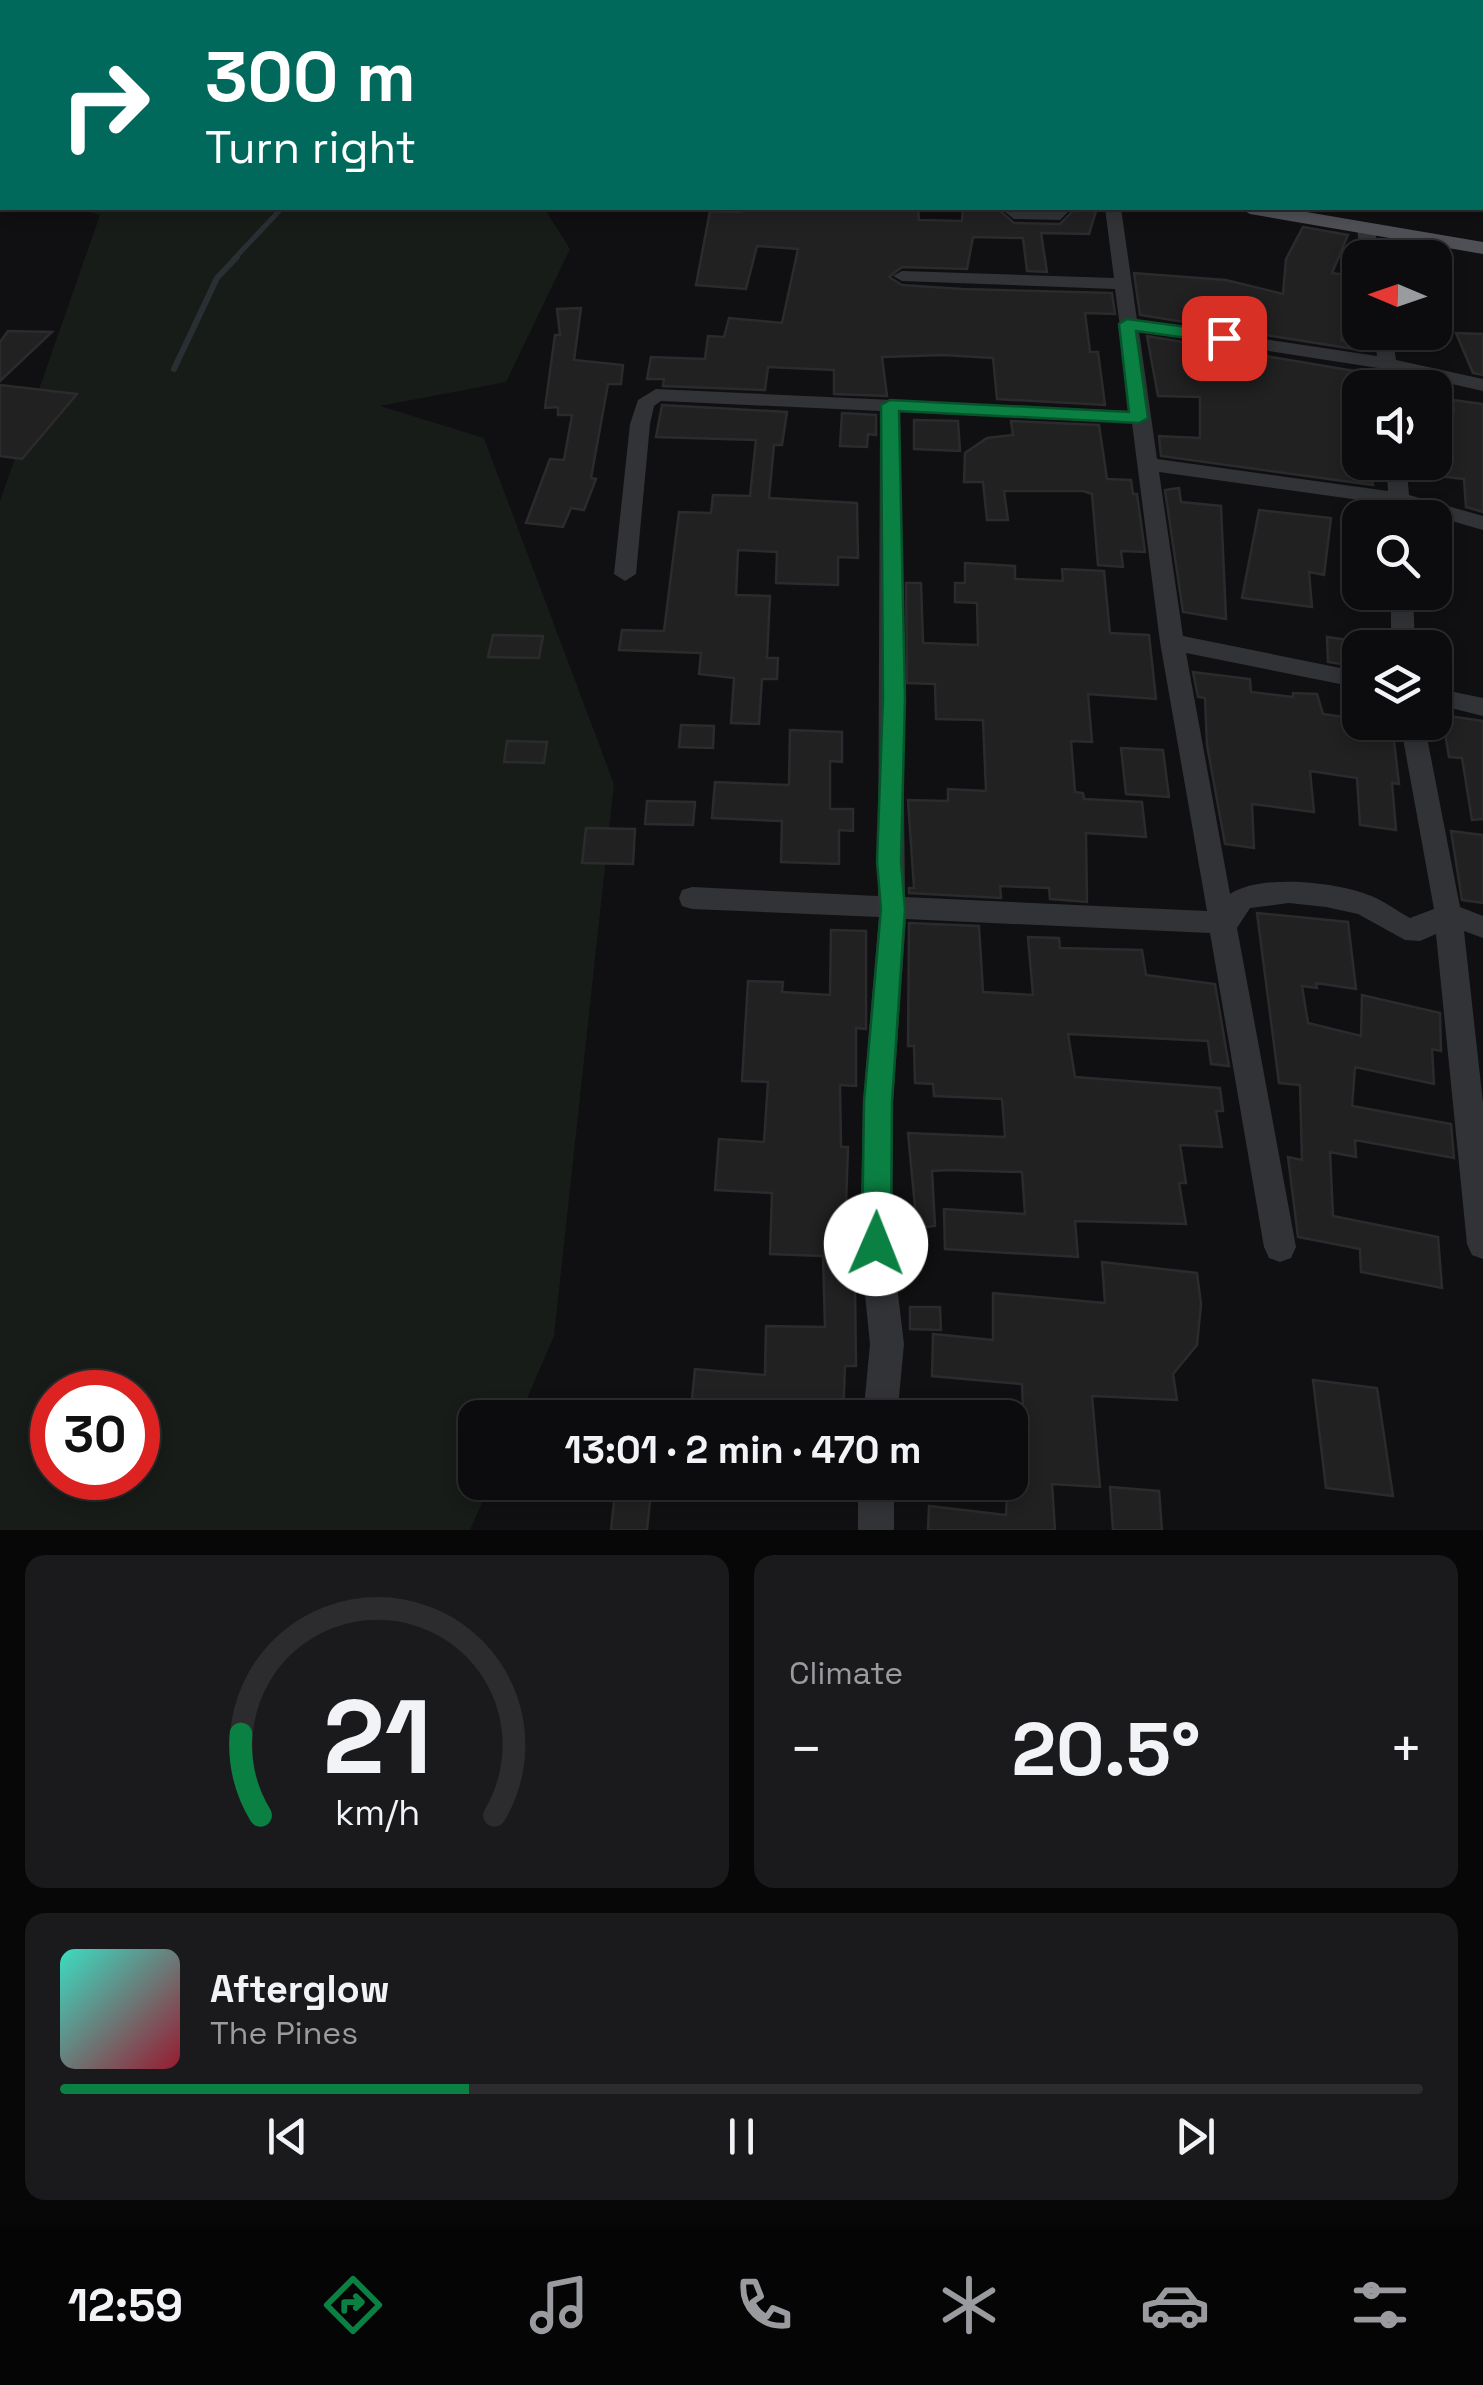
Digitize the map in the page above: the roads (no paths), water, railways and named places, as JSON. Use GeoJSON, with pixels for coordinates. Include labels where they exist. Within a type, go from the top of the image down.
{"type":"FeatureCollection","features":[{"type":"Feature","properties":{"kind":"main road"},"geometry":{"type":"LineString","coordinates":[[1261,210],[1483,248]]}},
{"type":"Feature","properties":{"kind":"main road"},"geometry":{"type":"LineString","coordinates":[[1316,210],[1483,239]]}},
{"type":"Feature","properties":{"kind":"street"},"geometry":{"type":"LineString","coordinates":[[1010,210],[1014,214],[1060,215],[1063,210]]}},
{"type":"Feature","properties":{"kind":"street"},"geometry":{"type":"LineString","coordinates":[[1113,210],[1172,642],[1226,923],[1280,1247]]}},
{"type":"Feature","properties":{"kind":"street"},"geometry":{"type":"LineString","coordinates":[[1366,229],[1368,240]]}},
{"type":"Feature","properties":{"kind":"street"},"geometry":{"type":"LineString","coordinates":[[902,276],[1122,284]]}},
{"type":"Feature","properties":{"kind":"street"},"geometry":{"type":"LineString","coordinates":[[1127,324],[1388,364],[1483,385]]}},
{"type":"Feature","properties":{"kind":"street"},"geometry":{"type":"LineString","coordinates":[[1386,350],[1388,370]]}},
{"type":"Feature","properties":{"kind":"street"},"geometry":{"type":"LineString","coordinates":[[625,574],[640,424],[645,404],[656,395],[1139,418]]}},
{"type":"Feature","properties":{"kind":"street"},"geometry":{"type":"LineString","coordinates":[[882,1400],[887,1344],[876,1244],[878,1102],[893,909],[889,862],[894,698],[890,405]]}},
{"type":"Feature","properties":{"kind":"street"},"geometry":{"type":"LineString","coordinates":[[1148,464],[1353,500]]}},
{"type":"Feature","properties":{"kind":"street"},"geometry":{"type":"LineString","coordinates":[[1452,517],[1483,523]]}},
{"type":"Feature","properties":{"kind":"street"},"geometry":{"type":"LineString","coordinates":[[1172,642],[1342,676]]}},
{"type":"Feature","properties":{"kind":"street"},"geometry":{"type":"LineString","coordinates":[[1452,700],[1483,707]]}},
{"type":"Feature","properties":{"kind":"street"},"geometry":{"type":"LineString","coordinates":[[1415,740],[1448,914],[1482,1232]]}},
{"type":"Feature","properties":{"kind":"street"},"geometry":{"type":"LineString","coordinates":[[1226,923],[1242,899],[1290,892],[1365,905],[1406,930],[1420,930],[1448,914]]}},
{"type":"Feature","properties":{"kind":"street"},"geometry":{"type":"LineString","coordinates":[[692,898],[1226,923]]}},
{"type":"Feature","properties":{"kind":"street"},"geometry":{"type":"LineString","coordinates":[[1448,914],[1483,927]]}},
{"type":"Feature","properties":{"kind":"street"},"geometry":{"type":"LineString","coordinates":[[876,1500],[876,1530]]}},
{"type":"Feature","properties":{"kind":"waterway"},"geometry":{"type":"LineString","coordinates":[[234,259],[280,210]]}},
{"type":"Feature","properties":{"kind":"waterway"},"geometry":{"type":"LineString","coordinates":[[174,369],[217,278],[237,257]]}}]}
